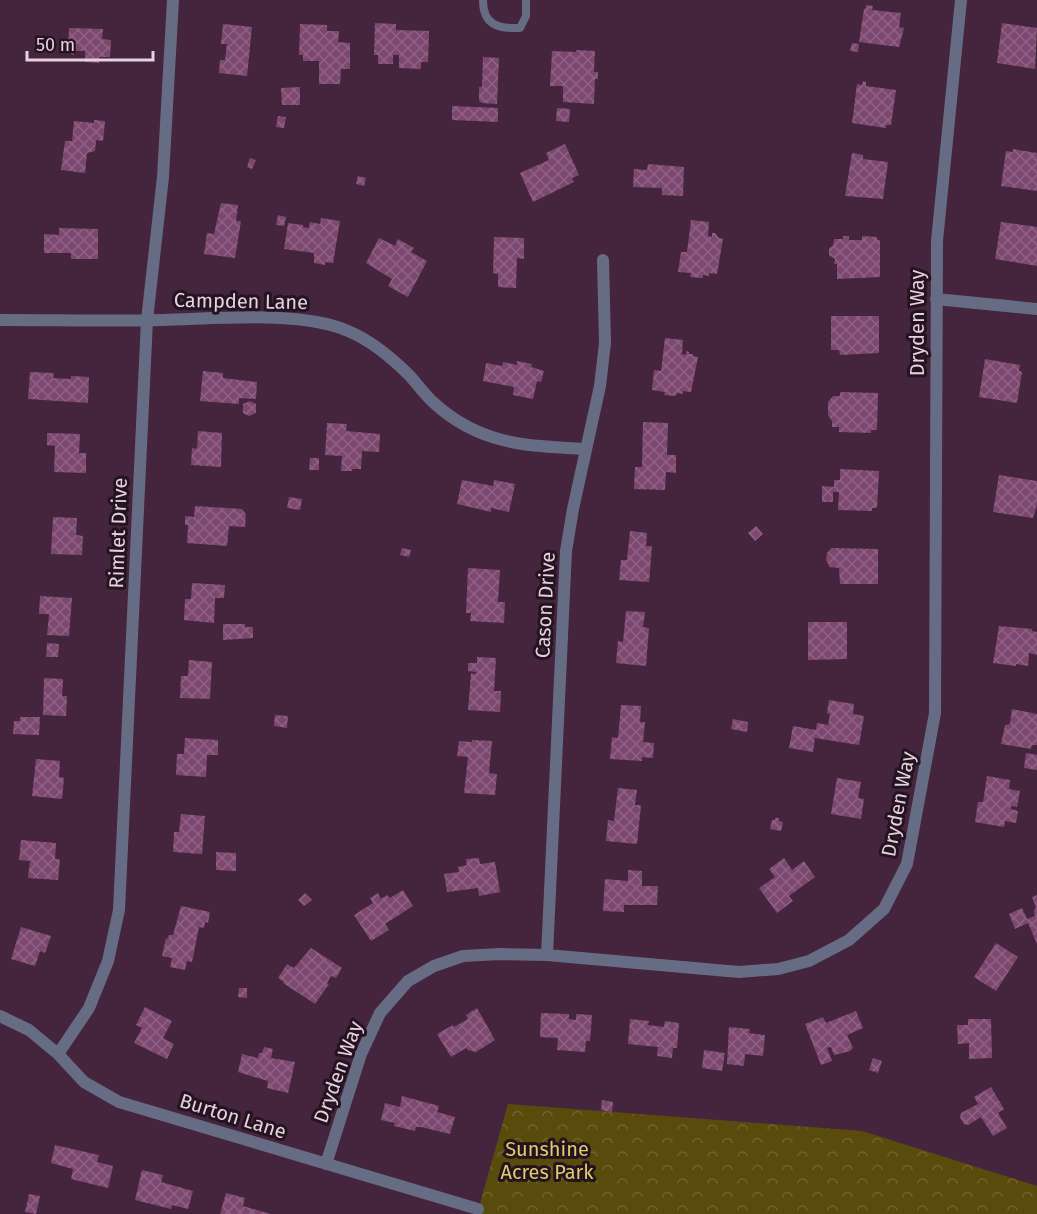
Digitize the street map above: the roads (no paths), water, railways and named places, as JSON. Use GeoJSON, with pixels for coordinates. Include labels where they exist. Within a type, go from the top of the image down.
{"type":"FeatureCollection","features":[{"type":"Feature","properties":{"kind":"street","name":"Rimlet Drive"},"geometry":{"type":"LineString","coordinates":[[58,1054],[89,1008],[108,961],[119,910],[147,320],[163,177],[173,0]]}},
{"type":"Feature","properties":{"kind":"street","name":"Dryden Way"},"geometry":{"type":"LineString","coordinates":[[326,1164],[361,1054],[381,1013],[408,981],[434,966],[463,956],[500,954],[547,955],[739,972],[778,969],[809,961],[849,940],[884,909],[907,864],[935,713],[937,241],[961,0]]}},
{"type":"Feature","properties":{"kind":"street","name":"Cason Drive"},"geometry":{"type":"LineString","coordinates":[[547,955],[566,551],[600,386],[605,343],[603,260]]}},
{"type":"Feature","properties":{"kind":"street"},"geometry":{"type":"LineString","coordinates":[[936,299],[1037,309]]}},
{"type":"Feature","properties":{"kind":"street","name":"Campden Lane"},"geometry":{"type":"LineString","coordinates":[[0,320],[258,318],[310,320],[348,331],[379,350],[409,375],[433,403],[462,425],[502,441],[586,449]]}},
{"type":"Feature","properties":{"kind":"street","name":"Burton Lane"},"geometry":{"type":"LineString","coordinates":[[0,1016],[28,1030],[58,1054],[84,1082],[118,1102],[478,1209]]}},
{"type":"Feature","properties":{"kind":"lane"},"geometry":{"type":"LineString","coordinates":[[483,0],[483,11],[490,21],[502,29],[520,28],[526,16],[526,0]]}},
{"type":"Feature","properties":{"kind":"park label","name":"Sunshine Acres Park"},"geometry":{"type":"Point","coordinates":[547,1160]}}]}
